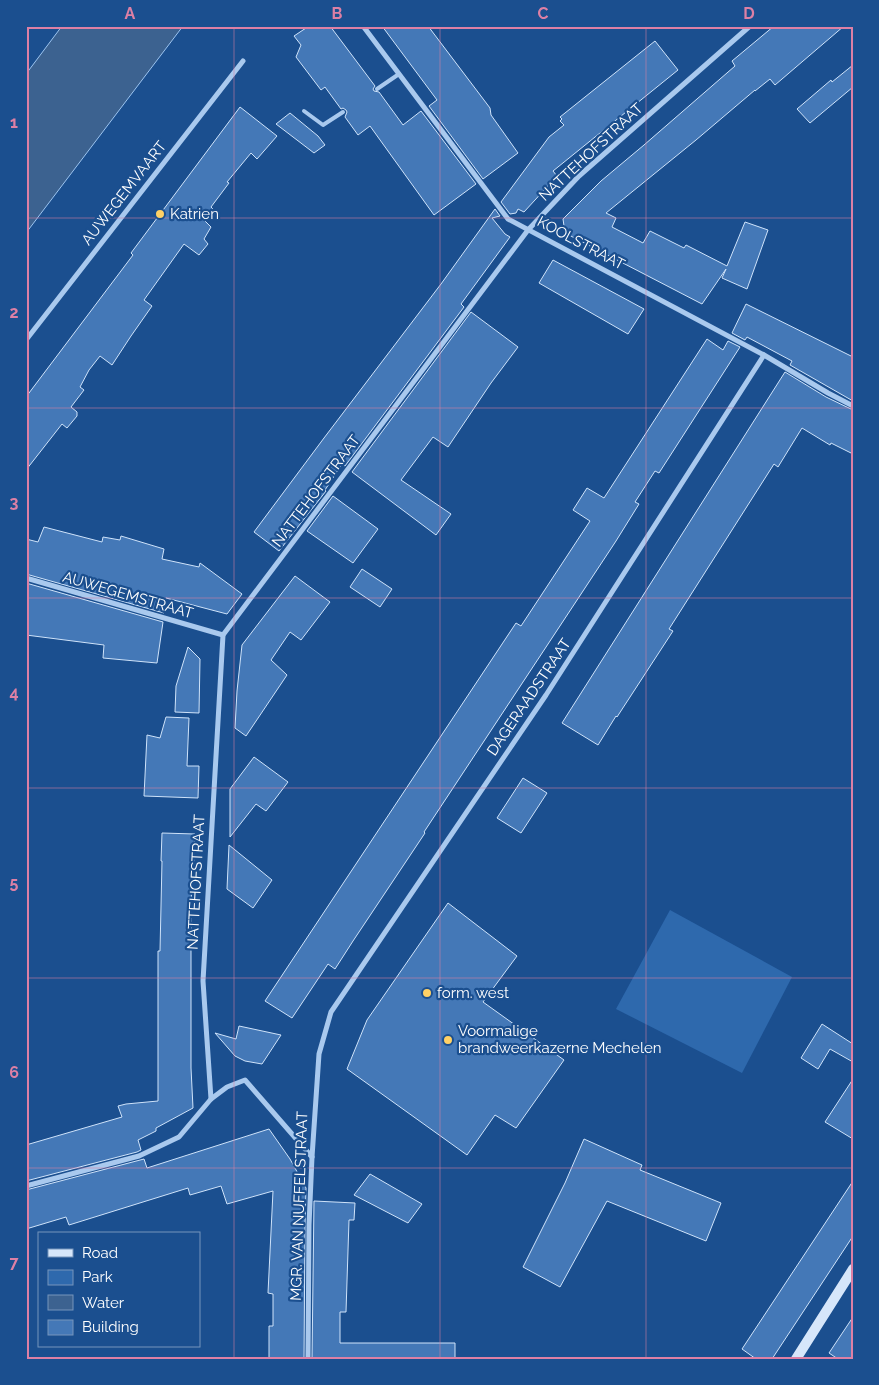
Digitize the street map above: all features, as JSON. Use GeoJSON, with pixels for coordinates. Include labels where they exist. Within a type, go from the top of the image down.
{"type":"FeatureCollection","features":[{"type":"Feature","properties":{"kind":"main road"},"geometry":{"type":"LineString","coordinates":[[796,1359],[853,1269]]}},
{"type":"Feature","properties":{"kind":"street","name":"KOOLSTRAAT"},"geometry":{"type":"LineString","coordinates":[[363,26],[508,219],[764,355],[853,406]]}},
{"type":"Feature","properties":{"kind":"street","name":"NATTEHOFSTRAAT"},"geometry":{"type":"LineString","coordinates":[[211,1100],[203,981],[223,635],[528,230],[579,176],[750,26]]}},
{"type":"Feature","properties":{"kind":"street","name":"AUWEGEMVAART"},"geometry":{"type":"LineString","coordinates":[[26,340],[243,61]]}},
{"type":"Feature","properties":{"kind":"street","name":"DAGERAADSTRAAT"},"geometry":{"type":"LineString","coordinates":[[319,1054],[331,1012],[546,695],[764,355]]}},
{"type":"Feature","properties":{"kind":"street","name":"AUWEGEMSTRAAT"},"geometry":{"type":"LineString","coordinates":[[26,578],[223,635]]}},
{"type":"Feature","properties":{"kind":"street","name":"MGR. VAN NUFFELSTRAAT"},"geometry":{"type":"LineString","coordinates":[[308,1359],[309,1225],[319,1054]]}},
{"type":"Feature","properties":{"kind":"street"},"geometry":{"type":"LineString","coordinates":[[26,1186],[139,1156],[180,1137],[211,1100],[227,1087],[245,1080],[312,1157]]}},
{"type":"Feature","properties":{"kind":"lane"},"geometry":{"type":"LineString","coordinates":[[377,89],[399,74]]}},
{"type":"Feature","properties":{"kind":"lane"},"geometry":{"type":"LineString","coordinates":[[304,111],[323,125],[343,112]]}},
{"type":"Feature","properties":{"kind":"green space"},"geometry":{"type":"Polygon","coordinates":[[[670,910],[792,977],[742,1073],[616,1009],[670,910]]]}},
{"type":"Feature","properties":{"kind":"water"},"geometry":{"type":"Polygon","coordinates":[[[62,26],[183,26],[26,233],[26,74],[62,26]]]}},
{"type":"Feature","properties":{"kind":"building"},"geometry":{"type":"Polygon","coordinates":[[[309,26],[330,26],[375,86],[374,91],[379,92],[403,125],[421,111],[476,184],[434,215],[370,126],[358,135],[345,117],[346,110],[341,109],[325,87],[321,90],[296,57],[301,45],[294,36],[309,26]]]}},
{"type":"Feature","properties":{"kind":"building"},"geometry":{"type":"Polygon","coordinates":[[[382,26],[428,26],[490,108],[491,115],[518,153],[483,179],[429,106],[437,100],[382,26]]]}},
{"type":"Feature","properties":{"kind":"building"},"geometry":{"type":"Polygon","coordinates":[[[774,26],[844,26],[775,85],[770,79],[755,90],[606,213],[616,218],[612,227],[643,243],[650,231],[684,248],[686,245],[727,266],[745,222],[768,230],[747,289],[722,278],[726,269],[702,304],[565,233],[563,219],[601,181],[735,66],[732,61],[774,26]]]}},
{"type":"Feature","properties":{"kind":"building"},"geometry":{"type":"Polygon","coordinates":[[[655,41],[678,70],[553,171],[557,176],[524,212],[518,209],[516,213],[510,214],[501,202],[549,137],[564,125],[560,121],[562,119],[560,117],[655,41]]]}},
{"type":"Feature","properties":{"kind":"building"},"geometry":{"type":"Polygon","coordinates":[[[853,65],[853,87],[810,123],[797,109],[831,80],[832,82],[853,65]]]}},
{"type":"Feature","properties":{"kind":"building"},"geometry":{"type":"Polygon","coordinates":[[[240,107],[277,136],[257,159],[251,153],[227,182],[229,183],[211,207],[214,210],[205,221],[211,227],[204,239],[208,244],[199,255],[184,244],[144,300],[152,306],[112,365],[100,356],[89,370],[80,387],[84,390],[71,407],[77,412],[77,416],[67,428],[62,424],[26,470],[26,397],[133,255],[131,253],[240,107]]]}},
{"type":"Feature","properties":{"kind":"building"},"geometry":{"type":"Polygon","coordinates":[[[290,113],[318,136],[325,145],[314,153],[276,124],[290,113]]]}},
{"type":"Feature","properties":{"kind":"building"},"geometry":{"type":"Polygon","coordinates":[[[495,209],[500,216],[492,218],[505,234],[510,237],[461,304],[464,307],[345,466],[342,464],[326,491],[279,551],[254,532],[441,284],[495,209]]]}},
{"type":"Feature","properties":{"kind":"building"},"geometry":{"type":"Polygon","coordinates":[[[553,260],[644,309],[628,334],[539,283],[553,260]]]}},
{"type":"Feature","properties":{"kind":"building"},"geometry":{"type":"Polygon","coordinates":[[[746,304],[853,357],[853,401],[790,365],[792,361],[747,337],[745,340],[732,333],[746,304]]]}},
{"type":"Feature","properties":{"kind":"building"},"geometry":{"type":"Polygon","coordinates":[[[471,312],[518,347],[448,447],[433,437],[401,480],[451,514],[436,535],[352,472],[471,312]]]}},
{"type":"Feature","properties":{"kind":"building"},"geometry":{"type":"Polygon","coordinates":[[[707,339],[723,350],[728,341],[740,347],[659,473],[655,471],[635,502],[639,504],[616,541],[335,969],[328,964],[292,1018],[265,1001],[516,623],[521,626],[590,521],[573,510],[587,488],[604,498],[707,339]]]}},
{"type":"Feature","properties":{"kind":"building"},"geometry":{"type":"Polygon","coordinates":[[[785,372],[826,397],[853,410],[853,454],[831,443],[830,445],[802,428],[778,467],[774,464],[669,629],[673,631],[598,745],[562,723],[785,372]]]}},
{"type":"Feature","properties":{"kind":"building"},"geometry":{"type":"Polygon","coordinates":[[[333,496],[378,529],[353,563],[307,531],[333,496]]]}},
{"type":"Feature","properties":{"kind":"building"},"geometry":{"type":"Polygon","coordinates":[[[44,527],[102,542],[103,537],[120,540],[121,536],[164,549],[162,559],[199,567],[200,563],[242,594],[227,614],[166,598],[164,613],[26,574],[26,539],[38,542],[44,527]]]}},
{"type":"Feature","properties":{"kind":"building"},"geometry":{"type":"Polygon","coordinates":[[[362,569],[392,589],[380,607],[350,587],[362,569]]]}},
{"type":"Feature","properties":{"kind":"building"},"geometry":{"type":"Polygon","coordinates":[[[295,576],[330,602],[301,640],[290,632],[271,660],[287,675],[246,736],[235,728],[242,645],[295,576]]]}},
{"type":"Feature","properties":{"kind":"building"},"geometry":{"type":"Polygon","coordinates":[[[26,583],[163,622],[157,663],[103,658],[104,645],[26,635],[26,583]]]}},
{"type":"Feature","properties":{"kind":"building"},"geometry":{"type":"Polygon","coordinates":[[[188,647],[200,659],[199,713],[175,712],[176,686],[188,647]]]}},
{"type":"Feature","properties":{"kind":"building"},"geometry":{"type":"Polygon","coordinates":[[[166,717],[189,718],[187,766],[199,766],[198,798],[144,796],[147,735],[160,738],[166,717]]]}},
{"type":"Feature","properties":{"kind":"building"},"geometry":{"type":"Polygon","coordinates":[[[254,757],[288,782],[266,811],[256,804],[230,837],[230,789],[254,757]]]}},
{"type":"Feature","properties":{"kind":"building"},"geometry":{"type":"Polygon","coordinates":[[[523,778],[547,793],[521,833],[497,818],[523,778]]]}},
{"type":"Feature","properties":{"kind":"building"},"geometry":{"type":"Polygon","coordinates":[[[162,833],[195,834],[194,863],[192,863],[191,917],[191,1068],[193,1108],[138,1140],[141,1150],[137,1152],[26,1181],[26,1145],[122,1117],[118,1106],[158,1101],[158,951],[160,951],[162,833]]]}},
{"type":"Feature","properties":{"kind":"building"},"geometry":{"type":"Polygon","coordinates":[[[229,845],[272,880],[253,908],[227,889],[229,845]]]}},
{"type":"Feature","properties":{"kind":"building","name":"Voormalige brandweerkazerne Mechelen"},"geometry":{"type":"Polygon","coordinates":[[[448,903],[517,956],[483,1002],[564,1060],[516,1128],[495,1115],[467,1155],[347,1069],[367,1020],[448,903]]]}},
{"type":"Feature","properties":{"kind":"building"},"geometry":{"type":"Polygon","coordinates":[[[822,1024],[853,1044],[853,1062],[830,1049],[818,1069],[801,1058],[822,1024]]]}},
{"type":"Feature","properties":{"kind":"building"},"geometry":{"type":"Polygon","coordinates":[[[239,1026],[281,1035],[262,1064],[245,1061],[235,1056],[215,1033],[236,1039],[239,1026]]]}},
{"type":"Feature","properties":{"kind":"building"},"geometry":{"type":"Polygon","coordinates":[[[853,1079],[853,1139],[825,1122],[853,1079]]]}},
{"type":"Feature","properties":{"kind":"building"},"geometry":{"type":"Polygon","coordinates":[[[269,1129],[290,1159],[306,1188],[304,1359],[269,1359],[269,1326],[273,1326],[273,1294],[268,1293],[273,1191],[227,1204],[221,1186],[190,1195],[188,1188],[69,1225],[66,1217],[26,1229],[26,1190],[144,1159],[147,1168],[269,1129]]]}},
{"type":"Feature","properties":{"kind":"building"},"geometry":{"type":"Polygon","coordinates":[[[584,1139],[642,1165],[640,1170],[721,1203],[706,1241],[607,1201],[560,1287],[523,1267],[565,1183],[584,1139]]]}},
{"type":"Feature","properties":{"kind":"building"},"geometry":{"type":"Polygon","coordinates":[[[370,1174],[422,1204],[408,1223],[354,1195],[370,1174]]]}},
{"type":"Feature","properties":{"kind":"building"},"geometry":{"type":"Polygon","coordinates":[[[853,1181],[853,1236],[772,1359],[756,1359],[742,1349],[853,1181]]]}},
{"type":"Feature","properties":{"kind":"building"},"geometry":{"type":"Polygon","coordinates":[[[314,1201],[355,1203],[354,1220],[349,1220],[346,1312],[340,1312],[340,1343],[455,1343],[455,1359],[312,1359],[314,1201]]]}},
{"type":"Feature","properties":{"kind":"building"},"geometry":{"type":"Polygon","coordinates":[[[853,1317],[853,1359],[838,1359],[829,1353],[853,1317]]]}},
{"type":"Feature","properties":{"kind":"place","name":"Katrien"},"geometry":{"type":"Point","coordinates":[160,214]}},
{"type":"Feature","properties":{"kind":"place","name":"form. west"},"geometry":{"type":"Point","coordinates":[427,993]}},
{"type":"Feature","properties":{"kind":"place","name":"Voormalige brandweerkazerne Mechelen"},"geometry":{"type":"Point","coordinates":[448,1040]}}]}
